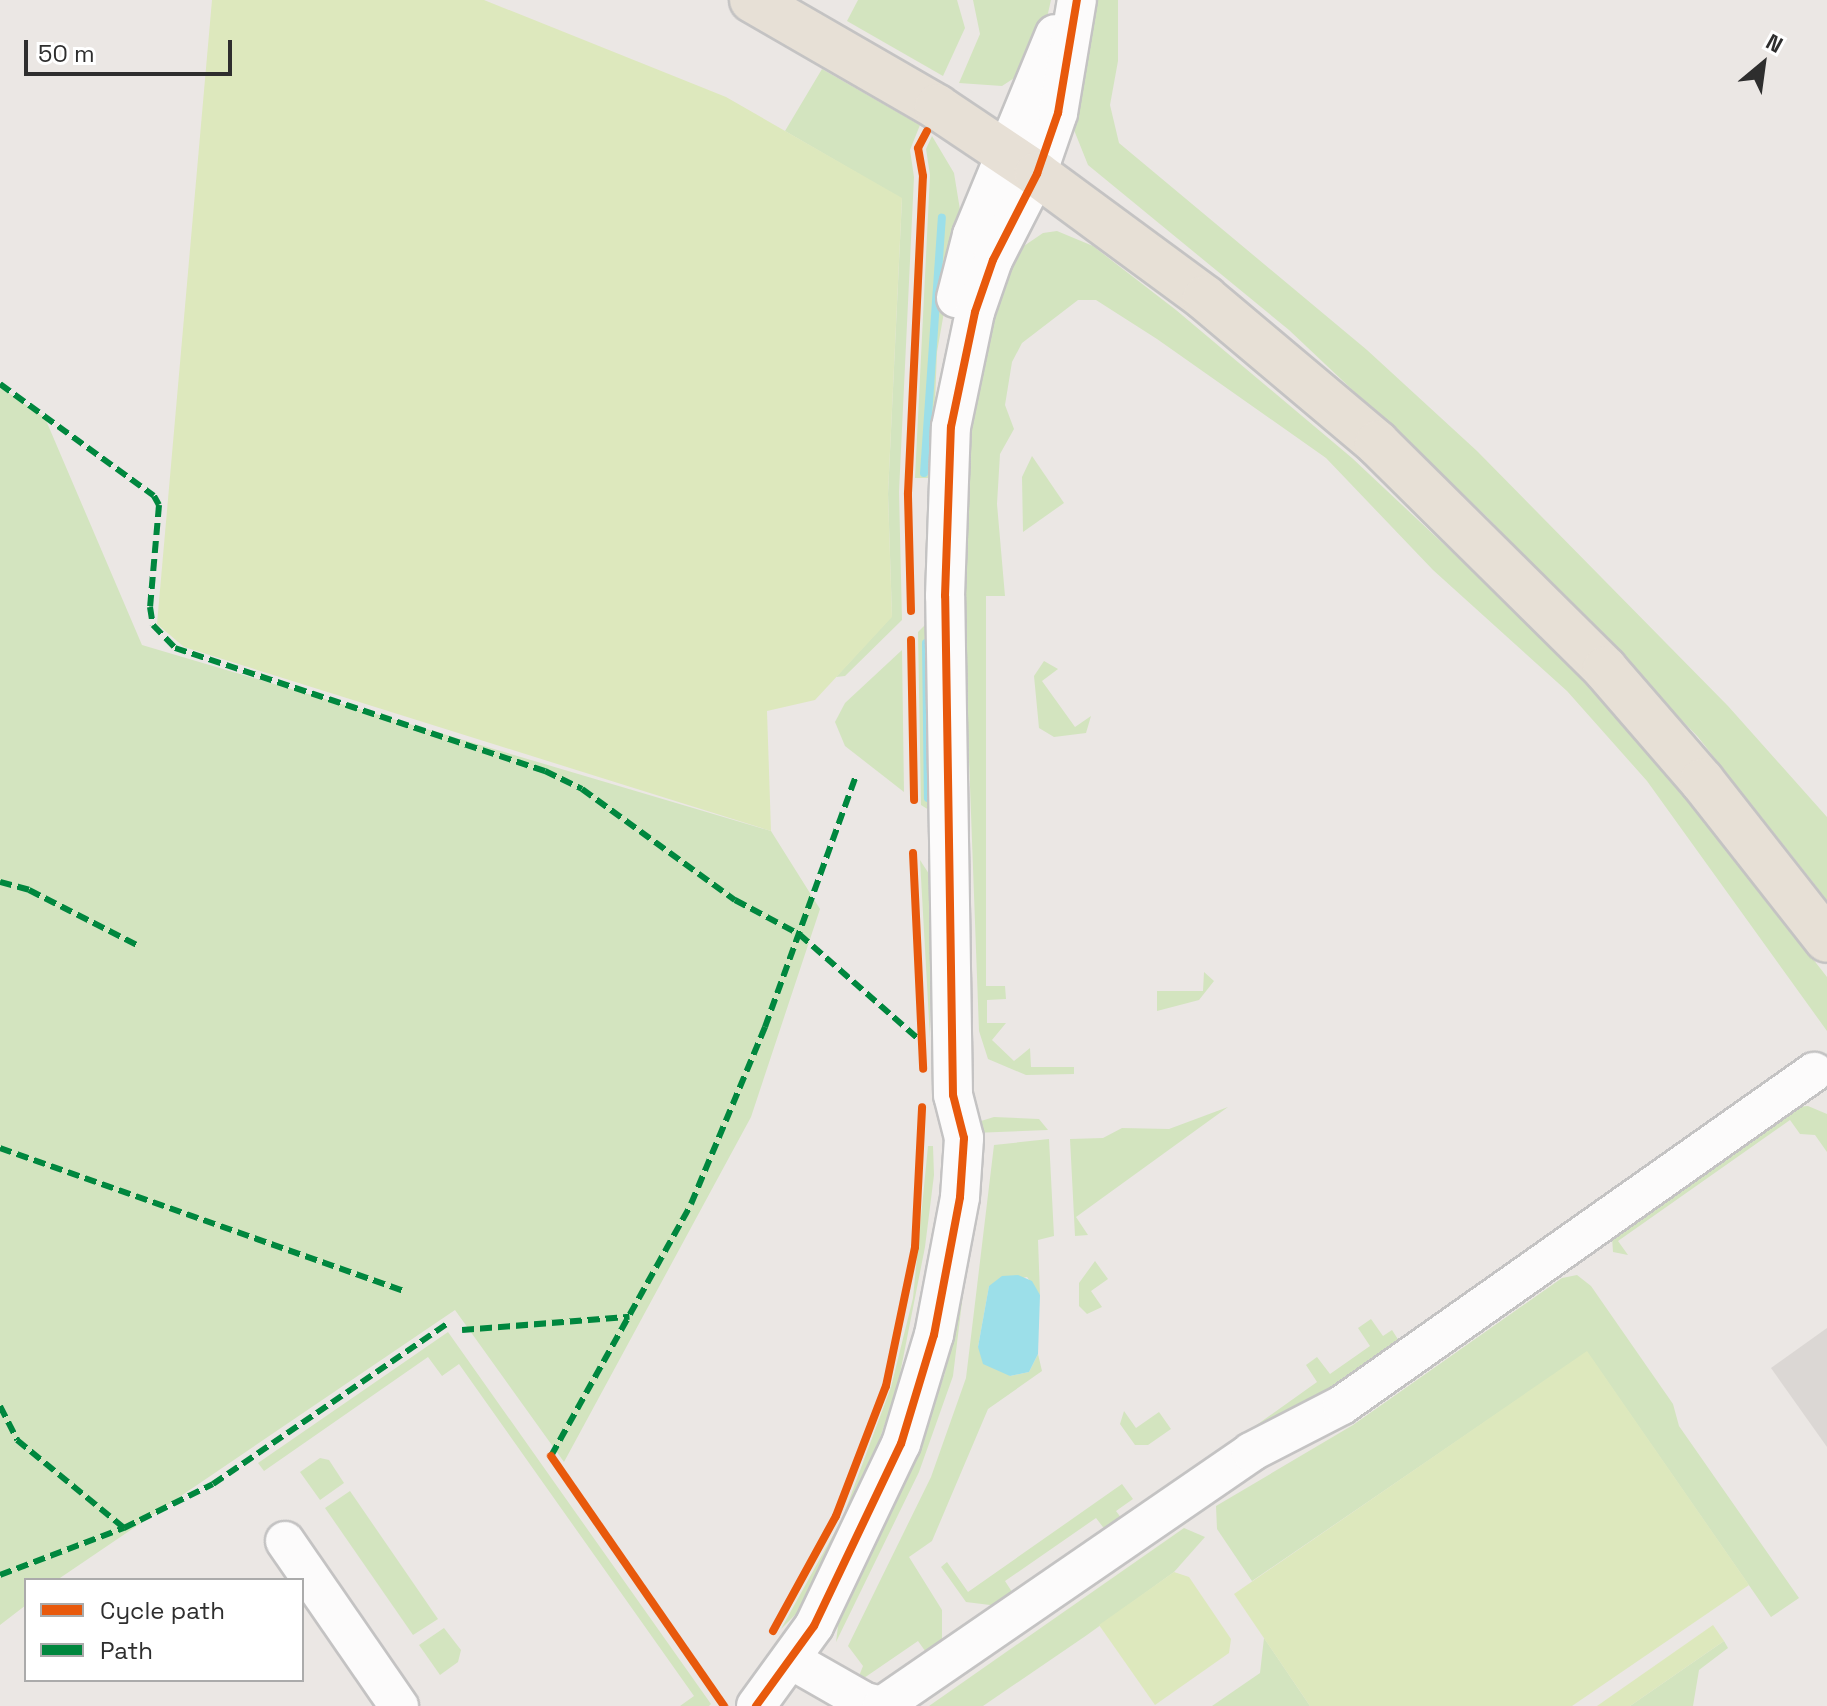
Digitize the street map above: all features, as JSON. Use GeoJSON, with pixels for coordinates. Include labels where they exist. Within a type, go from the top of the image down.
{"type":"FeatureCollection","features":[{"type":"Feature","properties":{"kind":"main road"},"geometry":{"type":"LineString","coordinates":[[752,0],[1021,163],[1229,318],[1434,496],[1605,669],[1702,781],[1827,940]]}},
{"type":"Feature","properties":{"kind":"street"},"geometry":{"type":"LineString","coordinates":[[1021,163],[1038,79],[1063,0]]}},
{"type":"Feature","properties":{"kind":"street"},"geometry":{"type":"LineString","coordinates":[[756,1706],[793,1661],[860,1538],[901,1444],[934,1335],[946,1260],[940,1138],[953,1095],[945,596],[951,427],[946,371],[954,304],[972,235],[1058,113],[1077,0]]}},
{"type":"Feature","properties":{"kind":"street"},"geometry":{"type":"LineString","coordinates":[[793,1661],[865,1702],[882,1706],[1251,1452],[1342,1405],[1814,1072]]}},
{"type":"Feature","properties":{"kind":"street"},"geometry":{"type":"LineString","coordinates":[[285,1541],[399,1706]]}},
{"type":"Feature","properties":{"kind":"green space"},"geometry":{"type":"Polygon","coordinates":[[[212,0],[484,0],[726,97],[902,198],[888,494],[892,617],[815,700],[767,711],[771,831],[184,647],[157,624],[212,0]]]}},
{"type":"Feature","properties":{"kind":"green space"},"geometry":{"type":"Polygon","coordinates":[[[858,0],[957,0],[965,28],[943,76],[847,21],[858,0]]]}},
{"type":"Feature","properties":{"kind":"green space"},"geometry":{"type":"Polygon","coordinates":[[[973,0],[1051,0],[1041,44],[1022,73],[1002,86],[959,83],[980,34],[973,0]]]}},
{"type":"Feature","properties":{"kind":"green space"},"geometry":{"type":"Polygon","coordinates":[[[1091,0],[1118,0],[1118,61],[1110,105],[1119,143],[1367,350],[1477,451],[1728,706],[1827,817],[1827,900],[1698,737],[1487,517],[1289,330],[1088,165],[1072,125],[1091,0]]]}},
{"type":"Feature","properties":{"kind":"green space"},"geometry":{"type":"Polygon","coordinates":[[[822,69],[920,125],[910,150],[914,177],[899,492],[902,620],[845,676],[836,677],[892,616],[888,494],[902,199],[785,131],[822,69]]]}},
{"type":"Feature","properties":{"kind":"green space"},"geometry":{"type":"Polygon","coordinates":[[[932,136],[954,173],[961,216],[937,352],[932,478],[915,478],[930,175],[926,149],[932,136]]]}},
{"type":"Feature","properties":{"kind":"green space"},"geometry":{"type":"Polygon","coordinates":[[[1057,231],[1093,246],[1176,310],[1352,458],[1533,628],[1664,768],[1827,977],[1827,1031],[1647,781],[1567,691],[1433,570],[1326,458],[1096,300],[1078,300],[1022,343],[1012,362],[1005,405],[1014,429],[1000,454],[997,504],[1005,596],[986,596],[986,986],[1005,986],[1006,999],[987,1000],[987,1023],[1006,1023],[992,1040],[1014,1061],[1030,1048],[1031,1067],[1074,1067],[1074,1074],[1026,1075],[988,1059],[979,1031],[963,596],[970,410],[986,325],[1018,250],[1043,233],[1057,231]]]}},
{"type":"Feature","properties":{"kind":"green space"},"geometry":{"type":"Polygon","coordinates":[[[0,387],[45,418],[142,645],[771,831],[820,909],[751,1117],[564,1462],[455,1310],[60,1578],[24,1578],[24,1607],[0,1625],[0,387]]]}},
{"type":"Feature","properties":{"kind":"green space"},"geometry":{"type":"Polygon","coordinates":[[[1032,456],[1064,503],[1023,532],[1022,477],[1032,456]]]}},
{"type":"Feature","properties":{"kind":"green space"},"geometry":{"type":"Polygon","coordinates":[[[933,617],[929,810],[921,805],[918,632],[933,617]]]}},
{"type":"Feature","properties":{"kind":"green space"},"geometry":{"type":"Polygon","coordinates":[[[902,650],[904,792],[845,746],[835,722],[845,703],[902,650]]]}},
{"type":"Feature","properties":{"kind":"green space"},"geometry":{"type":"Polygon","coordinates":[[[1044,661],[1058,669],[1042,681],[1075,727],[1091,716],[1086,733],[1054,737],[1039,728],[1034,676],[1044,661]]]}},
{"type":"Feature","properties":{"kind":"green space"},"geometry":{"type":"Polygon","coordinates":[[[920,860],[931,877],[930,1038],[920,860]]]}},
{"type":"Feature","properties":{"kind":"green space"},"geometry":{"type":"Polygon","coordinates":[[[1204,972],[1214,981],[1199,1000],[1157,1011],[1157,991],[1203,991],[1204,972]]]}},
{"type":"Feature","properties":{"kind":"green space"},"geometry":{"type":"Polygon","coordinates":[[[1808,1106],[1827,1114],[1827,1152],[1815,1135],[1800,1134],[1790,1120],[1618,1241],[1628,1255],[1613,1252],[1612,1237],[1796,1107],[1808,1106]]]}},
{"type":"Feature","properties":{"kind":"green space"},"geometry":{"type":"Polygon","coordinates":[[[1228,1107],[1076,1217],[1088,1235],[1075,1236],[1070,1139],[1103,1138],[1122,1128],[1169,1129],[1228,1107]]]}},
{"type":"Feature","properties":{"kind":"green space"},"geometry":{"type":"Polygon","coordinates":[[[994,1117],[1039,1119],[1048,1130],[973,1133],[981,1121],[994,1117]]]}},
{"type":"Feature","properties":{"kind":"green space"},"geometry":{"type":"Polygon","coordinates":[[[1049,1139],[1054,1236],[1038,1240],[1040,1295],[1027,1277],[989,1286],[978,1347],[1010,1376],[1029,1372],[1038,1354],[1042,1371],[988,1409],[932,1541],[909,1557],[942,1610],[942,1641],[928,1655],[918,1641],[864,1678],[859,1676],[863,1666],[848,1646],[931,1477],[966,1378],[994,1145],[1049,1139]]]}},
{"type":"Feature","properties":{"kind":"green space"},"geometry":{"type":"Polygon","coordinates":[[[928,1146],[933,1146],[934,1175],[925,1247],[897,1389],[865,1481],[798,1612],[781,1629],[842,1519],[891,1387],[913,1298],[928,1146]]]}},
{"type":"Feature","properties":{"kind":"green space"},"geometry":{"type":"Polygon","coordinates":[[[981,1147],[953,1376],[919,1472],[836,1642],[839,1618],[911,1469],[945,1373],[981,1147]]]}},
{"type":"Feature","properties":{"kind":"green space"},"geometry":{"type":"Polygon","coordinates":[[[1095,1261],[1108,1279],[1091,1291],[1102,1307],[1087,1314],[1079,1306],[1079,1283],[1095,1261]]]}},
{"type":"Feature","properties":{"kind":"green space"},"geometry":{"type":"Polygon","coordinates":[[[1577,1275],[1591,1286],[1673,1404],[1679,1426],[1799,1598],[1771,1617],[1587,1352],[1252,1581],[1217,1529],[1216,1506],[1353,1425],[1562,1278],[1577,1275]]]}},
{"type":"Feature","properties":{"kind":"green space"},"geometry":{"type":"Polygon","coordinates":[[[1371,1319],[1383,1336],[1392,1330],[1401,1344],[1331,1394],[1241,1436],[1317,1382],[1306,1365],[1317,1357],[1330,1374],[1370,1346],[1358,1328],[1371,1319]]]}},
{"type":"Feature","properties":{"kind":"green space"},"geometry":{"type":"Polygon","coordinates":[[[448,1332],[711,1704],[709,1706],[680,1706],[694,1696],[459,1364],[442,1376],[428,1357],[264,1471],[258,1463],[448,1332]]]}},
{"type":"Feature","properties":{"kind":"green space"},"geometry":{"type":"Polygon","coordinates":[[[1587,1351],[1749,1585],[1572,1706],[1310,1706],[1234,1594],[1587,1351]]]}},
{"type":"Feature","properties":{"kind":"green space"},"geometry":{"type":"Polygon","coordinates":[[[1124,1411],[1136,1428],[1159,1412],[1171,1429],[1148,1445],[1135,1445],[1120,1424],[1124,1411]]]}},
{"type":"Feature","properties":{"kind":"green space"},"geometry":{"type":"Polygon","coordinates":[[[320,1458],[329,1460],[344,1483],[320,1500],[300,1472],[320,1458]]]}},
{"type":"Feature","properties":{"kind":"green space"},"geometry":{"type":"Polygon","coordinates":[[[1122,1484],[1133,1499],[1116,1511],[1125,1523],[1106,1531],[1096,1518],[1005,1581],[1014,1595],[998,1606],[966,1602],[941,1567],[947,1562],[968,1592],[1122,1484]]]}},
{"type":"Feature","properties":{"kind":"green space"},"geometry":{"type":"Polygon","coordinates":[[[350,1491],[438,1619],[413,1635],[325,1508],[350,1491]]]}},
{"type":"Feature","properties":{"kind":"green space"},"geometry":{"type":"Polygon","coordinates":[[[1184,1528],[1205,1537],[1174,1572],[1087,1635],[983,1706],[929,1706],[1184,1528]]]}},
{"type":"Feature","properties":{"kind":"green space"},"geometry":{"type":"Polygon","coordinates":[[[1174,1572],[1189,1577],[1231,1639],[1229,1653],[1155,1705],[1099,1625],[1174,1572]]]}},
{"type":"Feature","properties":{"kind":"green space"},"geometry":{"type":"Polygon","coordinates":[[[1713,1625],[1724,1641],[1630,1706],[1597,1706],[1713,1625]]]}},
{"type":"Feature","properties":{"kind":"green space"},"geometry":{"type":"Polygon","coordinates":[[[444,1628],[461,1650],[458,1662],[440,1675],[419,1645],[444,1628]]]}},
{"type":"Feature","properties":{"kind":"green space"},"geometry":{"type":"Polygon","coordinates":[[[1264,1638],[1310,1706],[1212,1706],[1260,1673],[1264,1638]]]}},
{"type":"Feature","properties":{"kind":"green space"},"geometry":{"type":"Polygon","coordinates":[[[1724,1641],[1728,1648],[1699,1670],[1693,1706],[1630,1706],[1724,1641]]]}},
{"type":"Feature","properties":{"kind":"shaded area"},"geometry":{"type":"Polygon","coordinates":[[[1827,1328],[1827,1447],[1771,1368],[1827,1328]]]}},
{"type":"Feature","properties":{"kind":"water"},"geometry":{"type":"Polygon","coordinates":[[[1018,1275],[1032,1281],[1040,1295],[1038,1354],[1029,1372],[1010,1376],[983,1364],[978,1347],[989,1286],[1002,1276],[1018,1275]]]}},
{"type":"Feature","properties":{"kind":"waterway"},"geometry":{"type":"LineString","coordinates":[[924,473],[942,218]]}},
{"type":"Feature","properties":{"kind":"waterway"},"geometry":{"type":"LineString","coordinates":[[926,643],[928,798]]}},
{"type":"Feature","properties":{"kind":"marked path"},"geometry":{"type":"LineString","coordinates":[[0,384],[154,496],[159,505],[150,607],[153,625],[175,648],[545,771],[582,789],[735,900],[799,934],[921,1041]]}},
{"type":"Feature","properties":{"kind":"marked path"},"geometry":{"type":"LineString","coordinates":[[551,1456],[691,1204],[765,1027],[856,776]]}},
{"type":"Feature","properties":{"kind":"marked path"},"geometry":{"type":"LineString","coordinates":[[0,882],[29,890],[139,946]]}},
{"type":"Feature","properties":{"kind":"marked path"},"geometry":{"type":"LineString","coordinates":[[0,1148],[406,1292]]}},
{"type":"Feature","properties":{"kind":"marked path"},"geometry":{"type":"LineString","coordinates":[[462,1330],[629,1317]]}},
{"type":"Feature","properties":{"kind":"marked path"},"geometry":{"type":"LineString","coordinates":[[0,1575],[124,1528],[213,1484],[450,1322]]}},
{"type":"Feature","properties":{"kind":"marked path"},"geometry":{"type":"LineString","coordinates":[[0,1406],[17,1440],[124,1528]]}},
{"type":"Feature","properties":{"kind":"cycle path"},"geometry":{"type":"LineString","coordinates":[[756,1706],[814,1626],[901,1444],[934,1335],[960,1197],[964,1138],[953,1095],[945,596],[951,427],[975,312],[993,260],[1037,174],[1058,113],[1077,0]]}},
{"type":"Feature","properties":{"kind":"cycle path"},"geometry":{"type":"LineString","coordinates":[[911,611],[908,493],[923,176],[918,148],[927,131]]}},
{"type":"Feature","properties":{"kind":"cycle path"},"geometry":{"type":"LineString","coordinates":[[911,640],[914,800]]}},
{"type":"Feature","properties":{"kind":"cycle path"},"geometry":{"type":"LineString","coordinates":[[913,853],[923,1069]]}},
{"type":"Feature","properties":{"kind":"cycle path"},"geometry":{"type":"LineString","coordinates":[[773,1631],[836,1516],[886,1386],[915,1247],[922,1107]]}},
{"type":"Feature","properties":{"kind":"cycle path"},"geometry":{"type":"LineString","coordinates":[[551,1456],[724,1706]]}}]}
